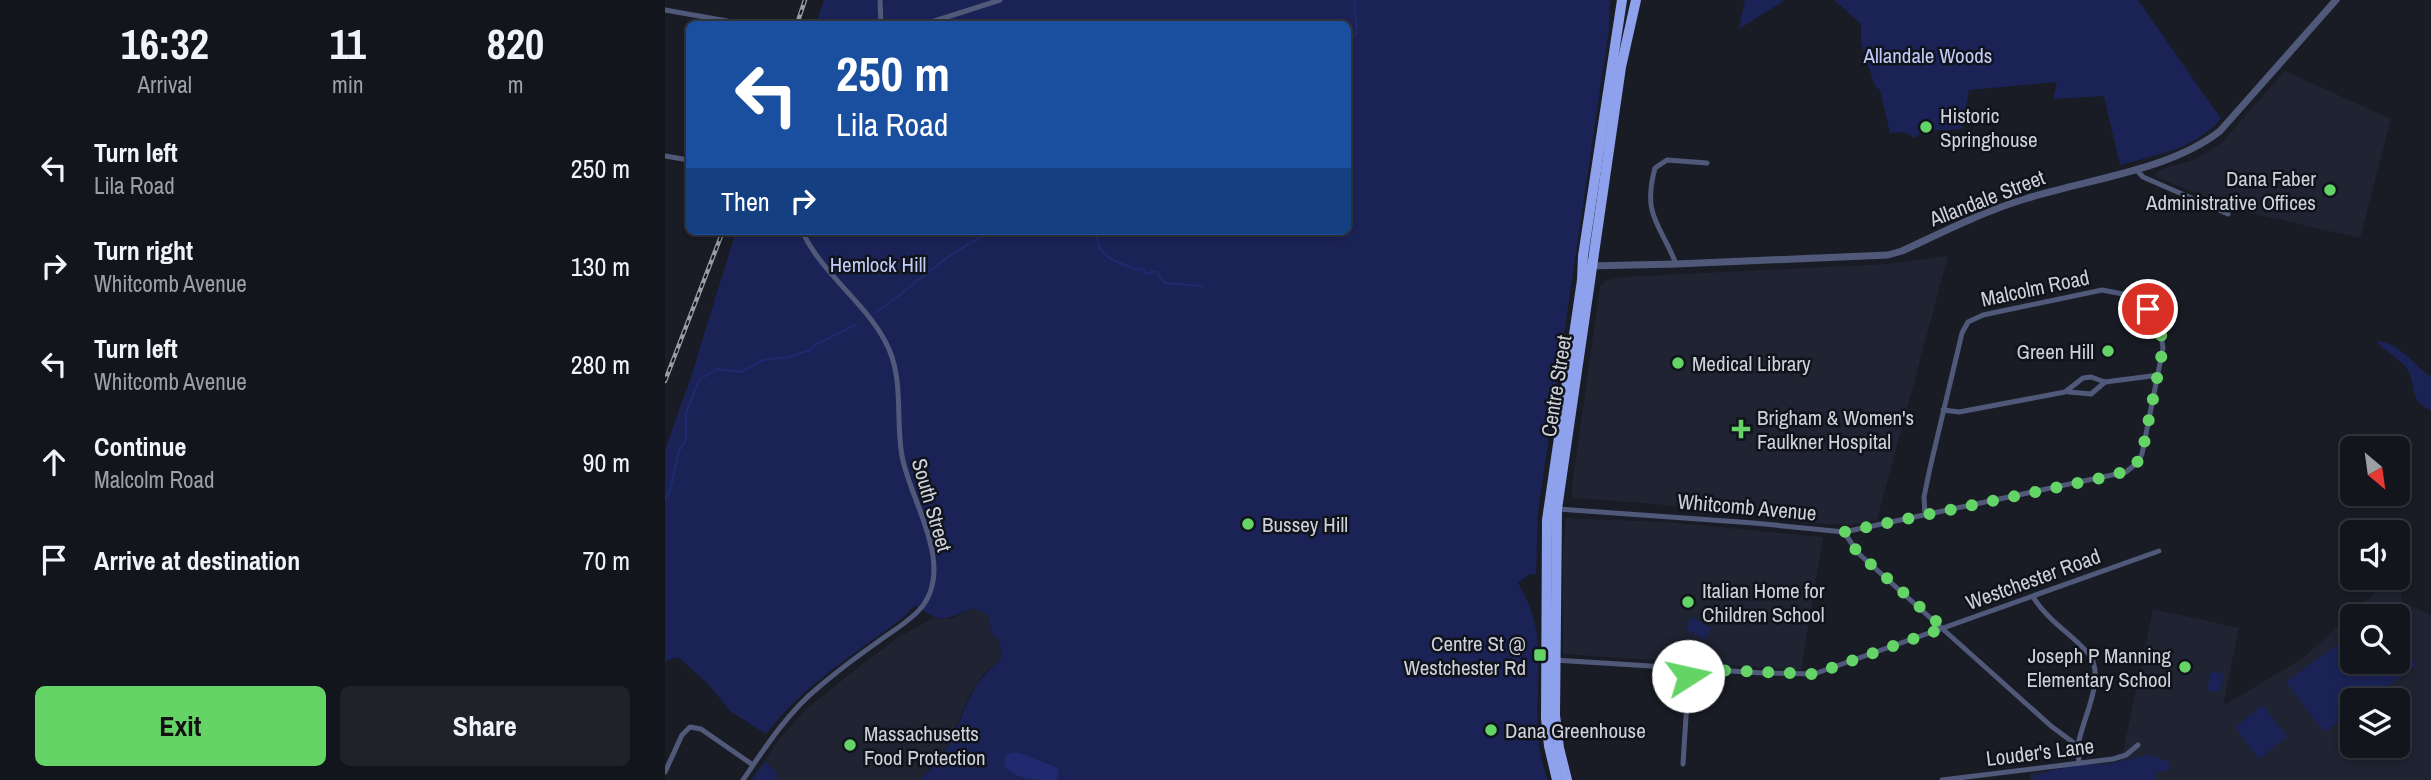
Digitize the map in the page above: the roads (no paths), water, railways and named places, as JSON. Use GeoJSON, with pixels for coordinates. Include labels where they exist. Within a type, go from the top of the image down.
{"type":"FeatureCollection","features":[{"type":"Feature","properties":{"kind":"highway","name":"Centre Street"},"geometry":{"type":"LineString","coordinates":[[1588,266],[1622,0]]}},
{"type":"Feature","properties":{"kind":"highway","name":"Centre Street"},"geometry":{"type":"LineString","coordinates":[[1557,780],[1547,733],[1552,509],[1580,293],[1588,266],[1622,61],[1636,0]]}},
{"type":"Feature","properties":{"kind":"highway","name":"Centre Street"},"geometry":{"type":"LineString","coordinates":[[1550,660],[1556,728],[1567,780]]}},
{"type":"Feature","properties":{"kind":"street"},"geometry":{"type":"LineString","coordinates":[[880,0],[881,21]]}},
{"type":"Feature","properties":{"kind":"street"},"geometry":{"type":"LineString","coordinates":[[934,21],[1000,0]]}},
{"type":"Feature","properties":{"kind":"street","name":"Allandale Street"},"geometry":{"type":"LineString","coordinates":[[1588,266],[1888,255],[1996,208],[2182,155],[2203,145],[2220,131],[2336,0]]}},
{"type":"Feature","properties":{"kind":"street"},"geometry":{"type":"LineString","coordinates":[[665,10],[727,21]]}},
{"type":"Feature","properties":{"kind":"street"},"geometry":{"type":"LineString","coordinates":[[665,166],[666,156],[686,159]]}},
{"type":"Feature","properties":{"kind":"street"},"geometry":{"type":"LineString","coordinates":[[1676,264],[1651,215],[1650,197],[1655,168],[1667,160],[1707,163]]}},
{"type":"Feature","properties":{"kind":"street"},"geometry":{"type":"LineString","coordinates":[[2136,169],[2143,177],[2228,214]]}},
{"type":"Feature","properties":{"kind":"street","name":"South Street"},"geometry":{"type":"LineString","coordinates":[[743,780],[785,719],[808,696],[914,615],[929,596],[933,578],[927,529],[901,454],[897,376],[892,356],[879,330],[823,265],[804,235]]}},
{"type":"Feature","properties":{"kind":"street","name":"Malcolm Road"},"geometry":{"type":"LineString","coordinates":[[1925,514],[1924,497],[1943,410],[1962,333],[1968,322],[1983,315],[2102,290],[2128,295],[2156,318],[2160,327],[2163,348],[2159,375]]}},
{"type":"Feature","properties":{"kind":"street"},"geometry":{"type":"LineString","coordinates":[[2065,393],[2083,379],[2091,377],[2105,382],[2159,375]]}},
{"type":"Feature","properties":{"kind":"street","name":"Whitcomb Avenue"},"geometry":{"type":"LineString","coordinates":[[1552,509],[1844,532],[2097,479],[2132,468],[2139,462],[2159,375]]}},
{"type":"Feature","properties":{"kind":"street"},"geometry":{"type":"LineString","coordinates":[[1943,410],[1970,410],[2065,393],[2091,394],[2105,382]]}},
{"type":"Feature","properties":{"kind":"street"},"geometry":{"type":"LineString","coordinates":[[1844,532],[1858,553],[2051,726],[2078,746]]}},
{"type":"Feature","properties":{"kind":"street","name":"Westchester Road"},"geometry":{"type":"LineString","coordinates":[[1550,660],[1772,674],[1814,674],[2159,551]]}},
{"type":"Feature","properties":{"kind":"street"},"geometry":{"type":"LineString","coordinates":[[2033,597],[2043,613],[2088,653],[2094,662],[2095,679],[2078,746],[2079,763]]}},
{"type":"Feature","properties":{"kind":"street"},"geometry":{"type":"LineString","coordinates":[[1683,764],[1689,669]]}},
{"type":"Feature","properties":{"kind":"street"},"geometry":{"type":"LineString","coordinates":[[665,772],[682,735],[690,727],[701,729],[753,765]]}},
{"type":"Feature","properties":{"kind":"street","name":"Louder's Lane"},"geometry":{"type":"LineString","coordinates":[[1942,780],[2120,757],[2138,745]]}},
{"type":"Feature","properties":{"kind":"waterway"},"geometry":{"type":"LineString","coordinates":[[1351,40],[1357,29],[1355,0]]}},
{"type":"Feature","properties":{"kind":"waterway"},"geometry":{"type":"LineString","coordinates":[[875,313],[951,255],[987,235]]}},
{"type":"Feature","properties":{"kind":"waterway"},"geometry":{"type":"LineString","coordinates":[[1092,235],[1097,238],[1106,256],[1118,262],[1138,270],[1142,267],[1146,274],[1156,271],[1165,283],[1202,286]]}},
{"type":"Feature","properties":{"kind":"waterway"},"geometry":{"type":"LineString","coordinates":[[665,500],[679,451],[686,440],[686,413],[699,380],[717,369],[741,372],[763,360],[788,357],[810,350],[855,325]]}},
{"type":"Feature","properties":{"kind":"railway"},"geometry":{"type":"LineString","coordinates":[[798,21],[805,0]]}},
{"type":"Feature","properties":{"kind":"railway"},"geometry":{"type":"LineString","coordinates":[[665,381],[721,235]]}},
{"type":"Feature","properties":{"kind":"place","name":"Historic Springhouse"},"geometry":{"type":"Point","coordinates":[1926,127]}},
{"type":"Feature","properties":{"kind":"place","name":"Dana Faber Administrative Offices"},"geometry":{"type":"Point","coordinates":[2330,190]}},
{"type":"Feature","properties":{"kind":"place","name":"Green Hill"},"geometry":{"type":"Point","coordinates":[2108,351]}},
{"type":"Feature","properties":{"kind":"place","name":"Medical Library"},"geometry":{"type":"Point","coordinates":[1678,363]}},
{"type":"Feature","properties":{"kind":"place","name":"Brigham & Women's Faulkner Hospital"},"geometry":{"type":"Point","coordinates":[1741,429]}},
{"type":"Feature","properties":{"kind":"place","name":"Bussey Hill"},"geometry":{"type":"Point","coordinates":[1248,524]}},
{"type":"Feature","properties":{"kind":"place","name":"Italian Home for Children School"},"geometry":{"type":"Point","coordinates":[1688,602]}},
{"type":"Feature","properties":{"kind":"place","name":"Centre St @ Westchester Rd"},"geometry":{"type":"Point","coordinates":[1540,655]}},
{"type":"Feature","properties":{"kind":"place","name":"Joseph P Manning Elementary School"},"geometry":{"type":"Point","coordinates":[2185,667]}},
{"type":"Feature","properties":{"kind":"place","name":"Dana Greenhouse"},"geometry":{"type":"Point","coordinates":[1491,730]}},
{"type":"Feature","properties":{"kind":"place","name":"Massachusetts Food Protection"},"geometry":{"type":"Point","coordinates":[850,745]}},
{"type":"Feature","properties":{"kind":"park label","name":"Allandale Woods"},"geometry":{"type":"Point","coordinates":[1928,55]}},
{"type":"Feature","properties":{"kind":"park label","name":"Hemlock Hill"},"geometry":{"type":"Point","coordinates":[878,264]}}]}
